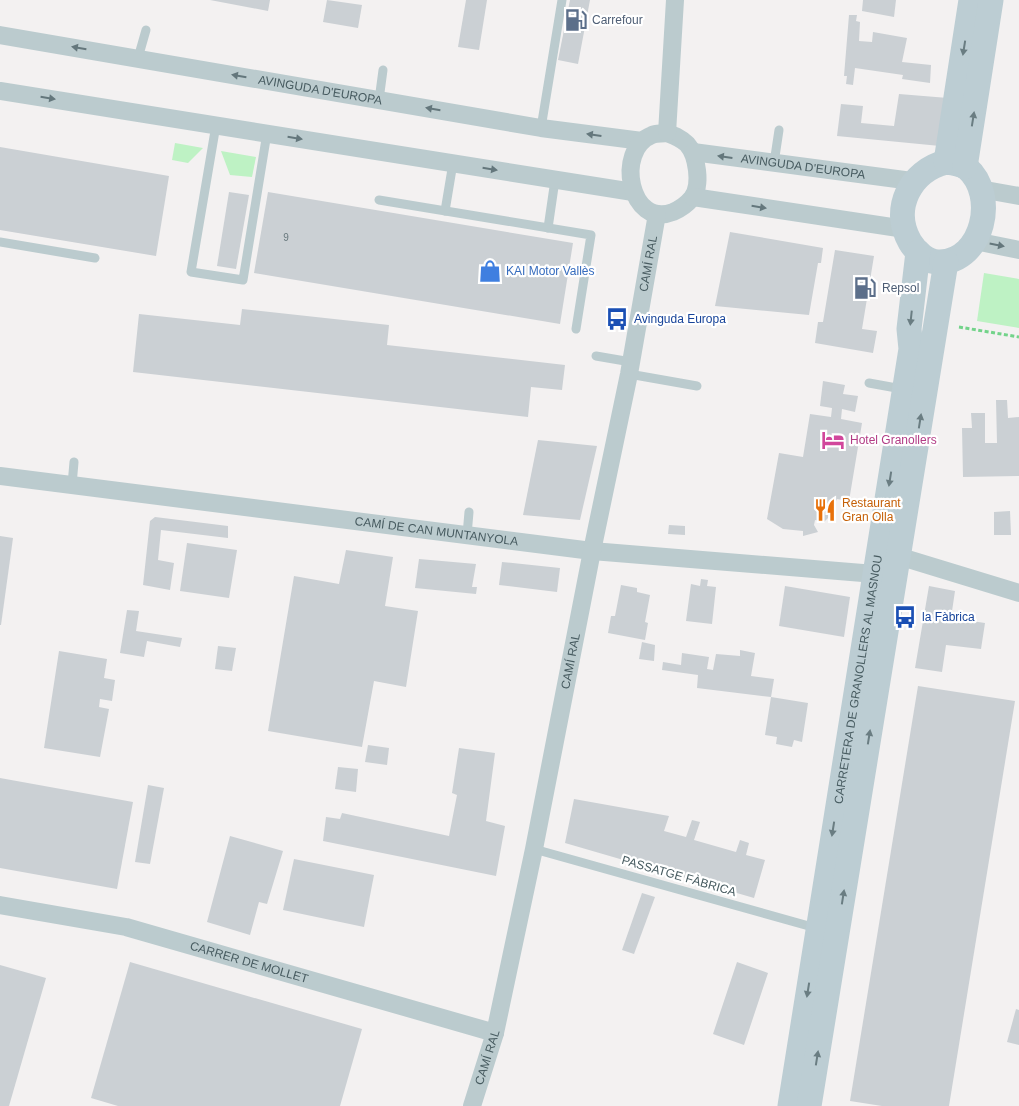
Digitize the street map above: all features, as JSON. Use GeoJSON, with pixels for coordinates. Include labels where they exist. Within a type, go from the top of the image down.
{"type":"FeatureCollection","features":[{"type":"Feature","properties":{"kind":"main road"},"geometry":{"type":"LineString","coordinates":[[956,164],[971,0]]}},
{"type":"Feature","properties":{"kind":"main road"},"geometry":{"type":"LineString","coordinates":[[956,164],[991,0]]}},
{"type":"Feature","properties":{"kind":"main road"},"geometry":{"type":"LineString","coordinates":[[956,164],[974,175],[980,190],[983,216],[975,241],[961,257],[946,262],[935,262],[918,252],[910,243],[905,230],[904,204],[912,181],[934,165],[956,164]]}},
{"type":"Feature","properties":{"kind":"main road","name":"CARRETERA DE GRANOLLERS AL MASNOU"},"geometry":{"type":"LineString","coordinates":[[790,1106],[911,349],[909,328],[918,252]]}},
{"type":"Feature","properties":{"kind":"main road","name":"CARRETERA DE GRANOLLERS AL MASNOU"},"geometry":{"type":"LineString","coordinates":[[810,1106],[946,262]]}},
{"type":"Feature","properties":{"kind":"street"},"geometry":{"type":"LineString","coordinates":[[667,133],[675,0]]}},
{"type":"Feature","properties":{"kind":"street","name":"AVINGUDA D'EUROPA"},"geometry":{"type":"LineString","coordinates":[[0,35],[541,128],[642,141]]}},
{"type":"Feature","properties":{"kind":"street"},"geometry":{"type":"LineString","coordinates":[[0,91],[633,192]]}},
{"type":"Feature","properties":{"kind":"street"},"geometry":{"type":"LineString","coordinates":[[667,133],[679,137],[693,152],[697,183],[693,197],[678,210],[668,214],[657,214],[646,209],[633,192],[630,181],[631,168],[636,148],[642,141],[652,135],[667,133]]}},
{"type":"Feature","properties":{"kind":"street","name":"AVINGUDA D'EUROPA"},"geometry":{"type":"LineString","coordinates":[[693,152],[912,181]]}},
{"type":"Feature","properties":{"kind":"street"},"geometry":{"type":"LineString","coordinates":[[980,190],[1019,196]]}},
{"type":"Feature","properties":{"kind":"street"},"geometry":{"type":"LineString","coordinates":[[693,197],[905,230]]}},
{"type":"Feature","properties":{"kind":"street","name":"CAMÍ RAL"},"geometry":{"type":"LineString","coordinates":[[472,1106],[495,1033],[534,849],[630,368],[657,214]]}},
{"type":"Feature","properties":{"kind":"street"},"geometry":{"type":"LineString","coordinates":[[975,241],[1019,250]]}},
{"type":"Feature","properties":{"kind":"street","name":"CAMÍ DE CAN MUNTANYOLA"},"geometry":{"type":"LineString","coordinates":[[0,476],[592,551],[875,574]]}},
{"type":"Feature","properties":{"kind":"street"},"geometry":{"type":"LineString","coordinates":[[898,556],[1019,593]]}},
{"type":"Feature","properties":{"kind":"street","name":"CARRER DE MOLLET"},"geometry":{"type":"LineString","coordinates":[[0,905],[126,927],[495,1033]]}},
{"type":"Feature","properties":{"kind":"lane"},"geometry":{"type":"LineString","coordinates":[[541,128],[562,0]]}},
{"type":"Feature","properties":{"kind":"lane"},"geometry":{"type":"LineString","coordinates":[[138,58],[146,30]]}},
{"type":"Feature","properties":{"kind":"lane"},"geometry":{"type":"LineString","coordinates":[[380,100],[383,70]]}},
{"type":"Feature","properties":{"kind":"lane"},"geometry":{"type":"LineString","coordinates":[[216,125],[191,272],[243,280],[267,133]]}},
{"type":"Feature","properties":{"kind":"lane"},"geometry":{"type":"LineString","coordinates":[[774,163],[779,130]]}},
{"type":"Feature","properties":{"kind":"lane"},"geometry":{"type":"LineString","coordinates":[[445,211],[453,163]]}},
{"type":"Feature","properties":{"kind":"lane"},"geometry":{"type":"LineString","coordinates":[[548,228],[555,180]]}},
{"type":"Feature","properties":{"kind":"lane"},"geometry":{"type":"LineString","coordinates":[[379,200],[591,235],[576,329]]}},
{"type":"Feature","properties":{"kind":"lane"},"geometry":{"type":"LineString","coordinates":[[0,242],[95,258]]}},
{"type":"Feature","properties":{"kind":"lane"},"geometry":{"type":"LineString","coordinates":[[596,356],[630,368],[696,386]]}},
{"type":"Feature","properties":{"kind":"lane"},"geometry":{"type":"LineString","coordinates":[[869,383],[905,389]]}},
{"type":"Feature","properties":{"kind":"lane"},"geometry":{"type":"LineString","coordinates":[[72,485],[74,462]]}},
{"type":"Feature","properties":{"kind":"lane"},"geometry":{"type":"LineString","coordinates":[[467,535],[469,512]]}},
{"type":"Feature","properties":{"kind":"lane","name":"PASSATGE FÀBRICA"},"geometry":{"type":"LineString","coordinates":[[534,849],[818,928]]}},
{"type":"Feature","properties":{"kind":"path"},"geometry":{"type":"LineString","coordinates":[[936,323],[1019,337]]}},
{"type":"Feature","properties":{"kind":"green space"},"geometry":{"type":"Polygon","coordinates":[[[175,143],[203,148],[188,163],[172,160],[175,143]]]}},
{"type":"Feature","properties":{"kind":"green space"},"geometry":{"type":"Polygon","coordinates":[[[221,151],[256,157],[252,177],[230,175],[221,151]]]}},
{"type":"Feature","properties":{"kind":"green space"},"geometry":{"type":"Polygon","coordinates":[[[984,273],[1019,279],[1019,328],[977,321],[984,273]]]}},
{"type":"Feature","properties":{"kind":"building"},"geometry":{"type":"Polygon","coordinates":[[[210,0],[270,0],[268,11],[210,0]]]}},
{"type":"Feature","properties":{"kind":"building"},"geometry":{"type":"Polygon","coordinates":[[[327,0],[362,5],[358,28],[323,22],[327,0]]]}},
{"type":"Feature","properties":{"kind":"building"},"geometry":{"type":"Polygon","coordinates":[[[466,0],[487,0],[479,50],[458,47],[466,0]]]}},
{"type":"Feature","properties":{"kind":"building"},"geometry":{"type":"Polygon","coordinates":[[[570,0],[590,0],[578,64],[558,60],[570,0]]]}},
{"type":"Feature","properties":{"kind":"building"},"geometry":{"type":"Polygon","coordinates":[[[863,0],[896,0],[894,17],[862,11],[863,0]]]}},
{"type":"Feature","properties":{"kind":"building"},"geometry":{"type":"Polygon","coordinates":[[[849,15],[857,15],[856,21],[860,22],[859,41],[872,42],[873,32],[907,38],[902,62],[931,65],[930,83],[902,79],[903,75],[855,68],[853,85],[846,84],[847,76],[844,76],[849,15]]]}},
{"type":"Feature","properties":{"kind":"building"},"geometry":{"type":"Polygon","coordinates":[[[899,94],[948,98],[940,146],[837,136],[841,104],[863,106],[861,123],[894,126],[899,94]]]}},
{"type":"Feature","properties":{"kind":"building"},"geometry":{"type":"Polygon","coordinates":[[[0,147],[169,176],[156,256],[0,230],[0,147]]]}},
{"type":"Feature","properties":{"kind":"building"},"geometry":{"type":"Polygon","coordinates":[[[229,192],[249,195],[236,269],[217,266],[229,192]]]}},
{"type":"Feature","properties":{"kind":"building"},"geometry":{"type":"Polygon","coordinates":[[[268,192],[573,243],[560,324],[254,273],[268,192]]]}},
{"type":"Feature","properties":{"kind":"building"},"geometry":{"type":"Polygon","coordinates":[[[730,232],[823,248],[821,263],[818,263],[809,315],[715,306],[730,232]]]}},
{"type":"Feature","properties":{"kind":"building"},"geometry":{"type":"Polygon","coordinates":[[[835,250],[874,256],[862,329],[877,331],[873,353],[815,343],[818,322],[823,322],[835,250]]]}},
{"type":"Feature","properties":{"kind":"building"},"geometry":{"type":"Polygon","coordinates":[[[242,309],[389,325],[387,345],[565,365],[562,390],[531,387],[528,417],[133,372],[139,314],[240,325],[242,309]]]}},
{"type":"Feature","properties":{"kind":"building"},"geometry":{"type":"Polygon","coordinates":[[[823,381],[845,385],[843,394],[858,396],[855,412],[842,409],[841,419],[862,423],[849,501],[837,499],[828,518],[824,522],[815,520],[814,525],[818,532],[803,536],[803,531],[783,529],[767,519],[779,453],[803,457],[810,414],[831,417],[832,408],[820,406],[823,381]]]}},
{"type":"Feature","properties":{"kind":"building"},"geometry":{"type":"Polygon","coordinates":[[[996,400],[1007,400],[1008,418],[1019,417],[1019,476],[963,477],[962,428],[972,428],[971,413],[985,413],[985,443],[997,443],[996,400]]]}},
{"type":"Feature","properties":{"kind":"building"},"geometry":{"type":"Polygon","coordinates":[[[538,440],[597,446],[580,520],[523,515],[538,440]]]}},
{"type":"Feature","properties":{"kind":"building"},"geometry":{"type":"Polygon","coordinates":[[[1010,511],[1011,535],[994,535],[994,512],[1010,511]]]}},
{"type":"Feature","properties":{"kind":"building"},"geometry":{"type":"Polygon","coordinates":[[[155,517],[228,526],[228,538],[161,530],[158,560],[174,563],[170,590],[143,585],[150,521],[155,517]]]}},
{"type":"Feature","properties":{"kind":"building"},"geometry":{"type":"Polygon","coordinates":[[[669,525],[685,526],[685,535],[668,534],[669,525]]]}},
{"type":"Feature","properties":{"kind":"building"},"geometry":{"type":"Polygon","coordinates":[[[0,536],[13,538],[1,625],[0,625],[0,536]]]}},
{"type":"Feature","properties":{"kind":"building"},"geometry":{"type":"Polygon","coordinates":[[[187,543],[237,550],[229,598],[180,591],[187,543]]]}},
{"type":"Feature","properties":{"kind":"building"},"geometry":{"type":"Polygon","coordinates":[[[346,550],[393,557],[385,606],[418,611],[406,687],[374,681],[362,747],[268,731],[294,576],[339,584],[346,550]]]}},
{"type":"Feature","properties":{"kind":"building"},"geometry":{"type":"Polygon","coordinates":[[[419,559],[476,564],[472,587],[477,587],[476,594],[415,588],[419,559]]]}},
{"type":"Feature","properties":{"kind":"building"},"geometry":{"type":"Polygon","coordinates":[[[502,562],[560,568],[557,592],[499,585],[502,562]]]}},
{"type":"Feature","properties":{"kind":"building"},"geometry":{"type":"Polygon","coordinates":[[[701,579],[708,580],[707,586],[716,587],[712,624],[686,621],[691,584],[700,586],[701,579]]]}},
{"type":"Feature","properties":{"kind":"building"},"geometry":{"type":"Polygon","coordinates":[[[621,585],[637,588],[637,592],[650,595],[645,622],[648,623],[645,640],[608,633],[611,616],[615,616],[621,585]]]}},
{"type":"Feature","properties":{"kind":"building"},"geometry":{"type":"Polygon","coordinates":[[[785,586],[850,597],[844,637],[779,626],[785,586]]]}},
{"type":"Feature","properties":{"kind":"building"},"geometry":{"type":"Polygon","coordinates":[[[929,586],[955,591],[951,618],[985,623],[981,649],[946,645],[942,672],[915,668],[929,586]]]}},
{"type":"Feature","properties":{"kind":"building"},"geometry":{"type":"Polygon","coordinates":[[[127,610],[139,611],[136,631],[182,638],[180,647],[147,641],[144,657],[120,653],[127,610]]]}},
{"type":"Feature","properties":{"kind":"building"},"geometry":{"type":"Polygon","coordinates":[[[642,642],[655,645],[654,661],[639,659],[642,642]]]}},
{"type":"Feature","properties":{"kind":"building"},"geometry":{"type":"Polygon","coordinates":[[[218,646],[236,648],[232,671],[215,669],[218,646]]]}},
{"type":"Feature","properties":{"kind":"building"},"geometry":{"type":"Polygon","coordinates":[[[740,650],[755,653],[751,676],[774,679],[771,697],[697,688],[698,675],[662,670],[663,662],[681,665],[682,653],[709,657],[707,669],[713,670],[716,654],[740,656],[740,650]]]}},
{"type":"Feature","properties":{"kind":"building"},"geometry":{"type":"Polygon","coordinates":[[[59,651],[107,659],[104,678],[115,680],[112,701],[100,699],[99,707],[109,709],[100,757],[44,748],[59,651]]]}},
{"type":"Feature","properties":{"kind":"building"},"geometry":{"type":"Polygon","coordinates":[[[918,686],[1015,701],[949,1106],[882,1106],[850,1101],[918,686]]]}},
{"type":"Feature","properties":{"kind":"building"},"geometry":{"type":"Polygon","coordinates":[[[771,697],[808,703],[802,742],[794,740],[792,747],[776,744],[777,737],[765,735],[771,697]]]}},
{"type":"Feature","properties":{"kind":"building"},"geometry":{"type":"Polygon","coordinates":[[[368,745],[389,748],[387,765],[365,762],[368,745]]]}},
{"type":"Feature","properties":{"kind":"building"},"geometry":{"type":"Polygon","coordinates":[[[459,748],[495,753],[486,821],[505,826],[496,876],[323,841],[326,817],[340,819],[342,813],[449,836],[457,795],[452,793],[459,748]]]}},
{"type":"Feature","properties":{"kind":"building"},"geometry":{"type":"Polygon","coordinates":[[[338,767],[358,769],[356,792],[335,789],[338,767]]]}},
{"type":"Feature","properties":{"kind":"building"},"geometry":{"type":"Polygon","coordinates":[[[0,778],[133,802],[117,889],[0,868],[0,778]]]}},
{"type":"Feature","properties":{"kind":"building"},"geometry":{"type":"Polygon","coordinates":[[[148,785],[164,788],[150,864],[135,862],[148,785]]]}},
{"type":"Feature","properties":{"kind":"building"},"geometry":{"type":"Polygon","coordinates":[[[574,799],[669,816],[664,831],[686,837],[692,820],[700,822],[694,840],[736,852],[740,840],[749,843],[746,855],[765,860],[754,898],[565,843],[574,799]]]}},
{"type":"Feature","properties":{"kind":"building"},"geometry":{"type":"Polygon","coordinates":[[[230,836],[283,851],[267,904],[259,902],[250,935],[207,922],[230,836]]]}},
{"type":"Feature","properties":{"kind":"building"},"geometry":{"type":"Polygon","coordinates":[[[294,859],[374,875],[364,927],[283,910],[294,859]]]}},
{"type":"Feature","properties":{"kind":"building"},"geometry":{"type":"Polygon","coordinates":[[[642,893],[655,897],[634,954],[622,950],[642,893]]]}},
{"type":"Feature","properties":{"kind":"building"},"geometry":{"type":"Polygon","coordinates":[[[130,962],[362,1029],[340,1106],[118,1106],[91,1098],[130,962]]]}},
{"type":"Feature","properties":{"kind":"building"},"geometry":{"type":"Polygon","coordinates":[[[737,962],[768,973],[744,1045],[713,1034],[737,962]]]}},
{"type":"Feature","properties":{"kind":"building"},"geometry":{"type":"Polygon","coordinates":[[[0,965],[46,978],[9,1106],[0,1106],[0,965]]]}},
{"type":"Feature","properties":{"kind":"building"},"geometry":{"type":"Polygon","coordinates":[[[1016,1009],[1019,1010],[1019,1045],[1007,1042],[1016,1009]]]}},
{"type":"Feature","properties":{"kind":"place","name":"Carrefour"},"geometry":{"type":"Point","coordinates":[576,20]}},
{"type":"Feature","properties":{"kind":"place","name":"KAI Motor Vallès"},"geometry":{"type":"Point","coordinates":[490,271]}},
{"type":"Feature","properties":{"kind":"place","name":"Repsol"},"geometry":{"type":"Point","coordinates":[865,288]}},
{"type":"Feature","properties":{"kind":"place","name":"Avinguda Europa"},"geometry":{"type":"Point","coordinates":[617,319]}},
{"type":"Feature","properties":{"kind":"place","name":"Hotel Granollers"},"geometry":{"type":"Point","coordinates":[833,440]}},
{"type":"Feature","properties":{"kind":"place","name":"Restaurant Gran Olla"},"geometry":{"type":"Point","coordinates":[825,510]}},
{"type":"Feature","properties":{"kind":"place","name":"la Fàbrica"},"geometry":{"type":"Point","coordinates":[905,617]}}]}
